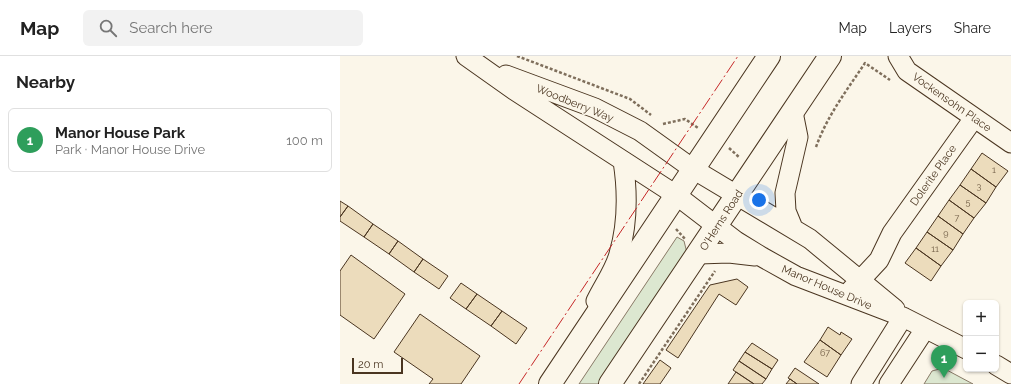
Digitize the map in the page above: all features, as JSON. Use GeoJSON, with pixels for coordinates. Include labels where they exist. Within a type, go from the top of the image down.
{"type":"FeatureCollection","features":[{"type":"Feature","properties":{"kind":"main road"},"geometry":{"type":"LineString","coordinates":[[550,384],[769,56]]}},
{"type":"Feature","properties":{"kind":"main road","name":"O'Herns Road"},"geometry":{"type":"LineString","coordinates":[[610,384],[699,254],[830,56]]}},
{"type":"Feature","properties":{"kind":"street","name":"Vockensohn Place"},"geometry":{"type":"LineString","coordinates":[[898,56],[907,70],[1011,143]]}},
{"type":"Feature","properties":{"kind":"street","name":"Woodberry Way"},"geometry":{"type":"LineString","coordinates":[[469,58],[521,81],[595,108],[640,131],[693,169]]}},
{"type":"Feature","properties":{"kind":"street","name":"Woodberry Way"},"geometry":{"type":"LineString","coordinates":[[469,58],[514,90],[676,195]]}},
{"type":"Feature","properties":{"kind":"street"},"geometry":{"type":"LineString","coordinates":[[793,112],[798,137],[785,193],[786,211],[793,228]]}},
{"type":"Feature","properties":{"kind":"street","name":"Dolerite Place"},"geometry":{"type":"LineString","coordinates":[[855,277],[892,233],[974,118]]}},
{"type":"Feature","properties":{"kind":"street"},"geometry":{"type":"LineString","coordinates":[[568,358],[619,255],[628,206],[623,161]]}},
{"type":"Feature","properties":{"kind":"street","name":"Manor House Drive"},"geometry":{"type":"LineString","coordinates":[[693,169],[810,239],[855,277],[888,302],[903,317]]}},
{"type":"Feature","properties":{"kind":"street","name":"Manor House Drive"},"geometry":{"type":"LineString","coordinates":[[676,195],[762,257],[796,276],[903,317],[963,348]]}},
{"type":"Feature","properties":{"kind":"street"},"geometry":{"type":"LineString","coordinates":[[699,254],[729,253],[762,257]]}},
{"type":"Feature","properties":{"kind":"street"},"geometry":{"type":"LineString","coordinates":[[845,294],[846,283],[855,277]]}},
{"type":"Feature","properties":{"kind":"street"},"geometry":{"type":"LineString","coordinates":[[861,384],[903,317]]}},
{"type":"Feature","properties":{"kind":"street"},"geometry":{"type":"LineString","coordinates":[[889,384],[925,329]]}},
{"type":"Feature","properties":{"kind":"street"},"geometry":{"type":"LineString","coordinates":[[999,367],[1011,374]]}},
{"type":"Feature","properties":{"kind":"path"},"geometry":{"type":"LineString","coordinates":[[663,215],[699,254]]}},
{"type":"Feature","properties":{"kind":"green space"},"geometry":{"type":"Polygon","coordinates":[[[677,237],[684,241],[688,257],[604,384],[579,384],[677,237]]]}},
{"type":"Feature","properties":{"kind":"green space"},"geometry":{"type":"Polygon","coordinates":[[[943,368],[973,384],[924,384],[932,371],[943,368]]]}},
{"type":"Feature","properties":{"kind":"building"},"geometry":{"type":"Polygon","coordinates":[[[982,153],[1008,171],[996,187],[971,169],[982,153]]]}},
{"type":"Feature","properties":{"kind":"building"},"geometry":{"type":"Polygon","coordinates":[[[971,169],[996,187],[986,203],[960,185],[971,169]]]}},
{"type":"Feature","properties":{"kind":"building"},"geometry":{"type":"Polygon","coordinates":[[[960,185],[986,203],[974,218],[949,200],[960,185]]]}},
{"type":"Feature","properties":{"kind":"building"},"geometry":{"type":"Polygon","coordinates":[[[949,200],[974,218],[963,234],[938,216],[949,200]]]}},
{"type":"Feature","properties":{"kind":"building"},"geometry":{"type":"Polygon","coordinates":[[[340,201],[348,206],[340,217],[340,201]]]}},
{"type":"Feature","properties":{"kind":"building"},"geometry":{"type":"Polygon","coordinates":[[[348,206],[373,224],[364,237],[340,221],[340,217],[348,206]]]}},
{"type":"Feature","properties":{"kind":"building"},"geometry":{"type":"Polygon","coordinates":[[[938,216],[963,234],[953,250],[927,232],[938,216]]]}},
{"type":"Feature","properties":{"kind":"building"},"geometry":{"type":"Polygon","coordinates":[[[373,224],[398,241],[389,254],[364,237],[373,224]]]}},
{"type":"Feature","properties":{"kind":"building"},"geometry":{"type":"Polygon","coordinates":[[[927,232],[953,250],[941,266],[916,248],[927,232]]]}},
{"type":"Feature","properties":{"kind":"building"},"geometry":{"type":"Polygon","coordinates":[[[398,241],[423,259],[414,272],[389,254],[398,241]]]}},
{"type":"Feature","properties":{"kind":"building"},"geometry":{"type":"Polygon","coordinates":[[[916,248],[941,266],[931,281],[905,263],[916,248]]]}},
{"type":"Feature","properties":{"kind":"building"},"geometry":{"type":"Polygon","coordinates":[[[351,255],[405,294],[374,339],[340,315],[340,271],[351,255]]]}},
{"type":"Feature","properties":{"kind":"building"},"geometry":{"type":"Polygon","coordinates":[[[423,259],[448,276],[439,289],[414,272],[423,259]]]}},
{"type":"Feature","properties":{"kind":"building"},"geometry":{"type":"Polygon","coordinates":[[[737,279],[748,287],[736,305],[719,294],[678,358],[666,350],[710,285],[737,279]]]}},
{"type":"Feature","properties":{"kind":"building"},"geometry":{"type":"Polygon","coordinates":[[[461,283],[477,294],[466,309],[450,298],[461,283]]]}},
{"type":"Feature","properties":{"kind":"building"},"geometry":{"type":"Polygon","coordinates":[[[477,294],[502,311],[491,326],[466,309],[477,294]]]}},
{"type":"Feature","properties":{"kind":"building"},"geometry":{"type":"Polygon","coordinates":[[[502,311],[527,328],[516,344],[491,326],[502,311]]]}},
{"type":"Feature","properties":{"kind":"building"},"geometry":{"type":"Polygon","coordinates":[[[420,314],[480,356],[461,384],[429,384],[433,379],[394,352],[420,314]]]}},
{"type":"Feature","properties":{"kind":"building"},"geometry":{"type":"Polygon","coordinates":[[[828,327],[840,335],[841,332],[852,339],[841,355],[820,340],[828,327]]]}},
{"type":"Feature","properties":{"kind":"building"},"geometry":{"type":"Polygon","coordinates":[[[820,340],[841,355],[827,377],[804,362],[820,340]]]}},
{"type":"Feature","properties":{"kind":"building"},"geometry":{"type":"Polygon","coordinates":[[[752,343],[778,360],[772,369],[745,352],[752,343]]]}},
{"type":"Feature","properties":{"kind":"building"},"geometry":{"type":"Polygon","coordinates":[[[745,352],[772,369],[766,379],[739,361],[745,352]]]}},
{"type":"Feature","properties":{"kind":"building"},"geometry":{"type":"Polygon","coordinates":[[[660,360],[671,368],[660,384],[643,384],[660,360]]]}},
{"type":"Feature","properties":{"kind":"building"},"geometry":{"type":"Polygon","coordinates":[[[739,361],[766,379],[762,384],[754,384],[733,370],[739,361]]]}},
{"type":"Feature","properties":{"kind":"building"},"geometry":{"type":"Polygon","coordinates":[[[795,368],[819,384],[797,384],[788,378],[795,368]]]}},
{"type":"Feature","properties":{"kind":"building"},"geometry":{"type":"Polygon","coordinates":[[[736,372],[754,384],[728,384],[736,372]]]}},
{"type":"Feature","properties":{"kind":"building"},"geometry":{"type":"Polygon","coordinates":[[[790,379],[797,384],[786,384],[790,379]]]}},
{"type":"Feature","properties":{"kind":"power"},"geometry":{"type":"LineString","coordinates":[[519,384],[738,56]]}},
{"type":"Feature","properties":{"kind":"place","name":"Manor House Park"},"geometry":{"type":"Point","coordinates":[944,378]}}]}
